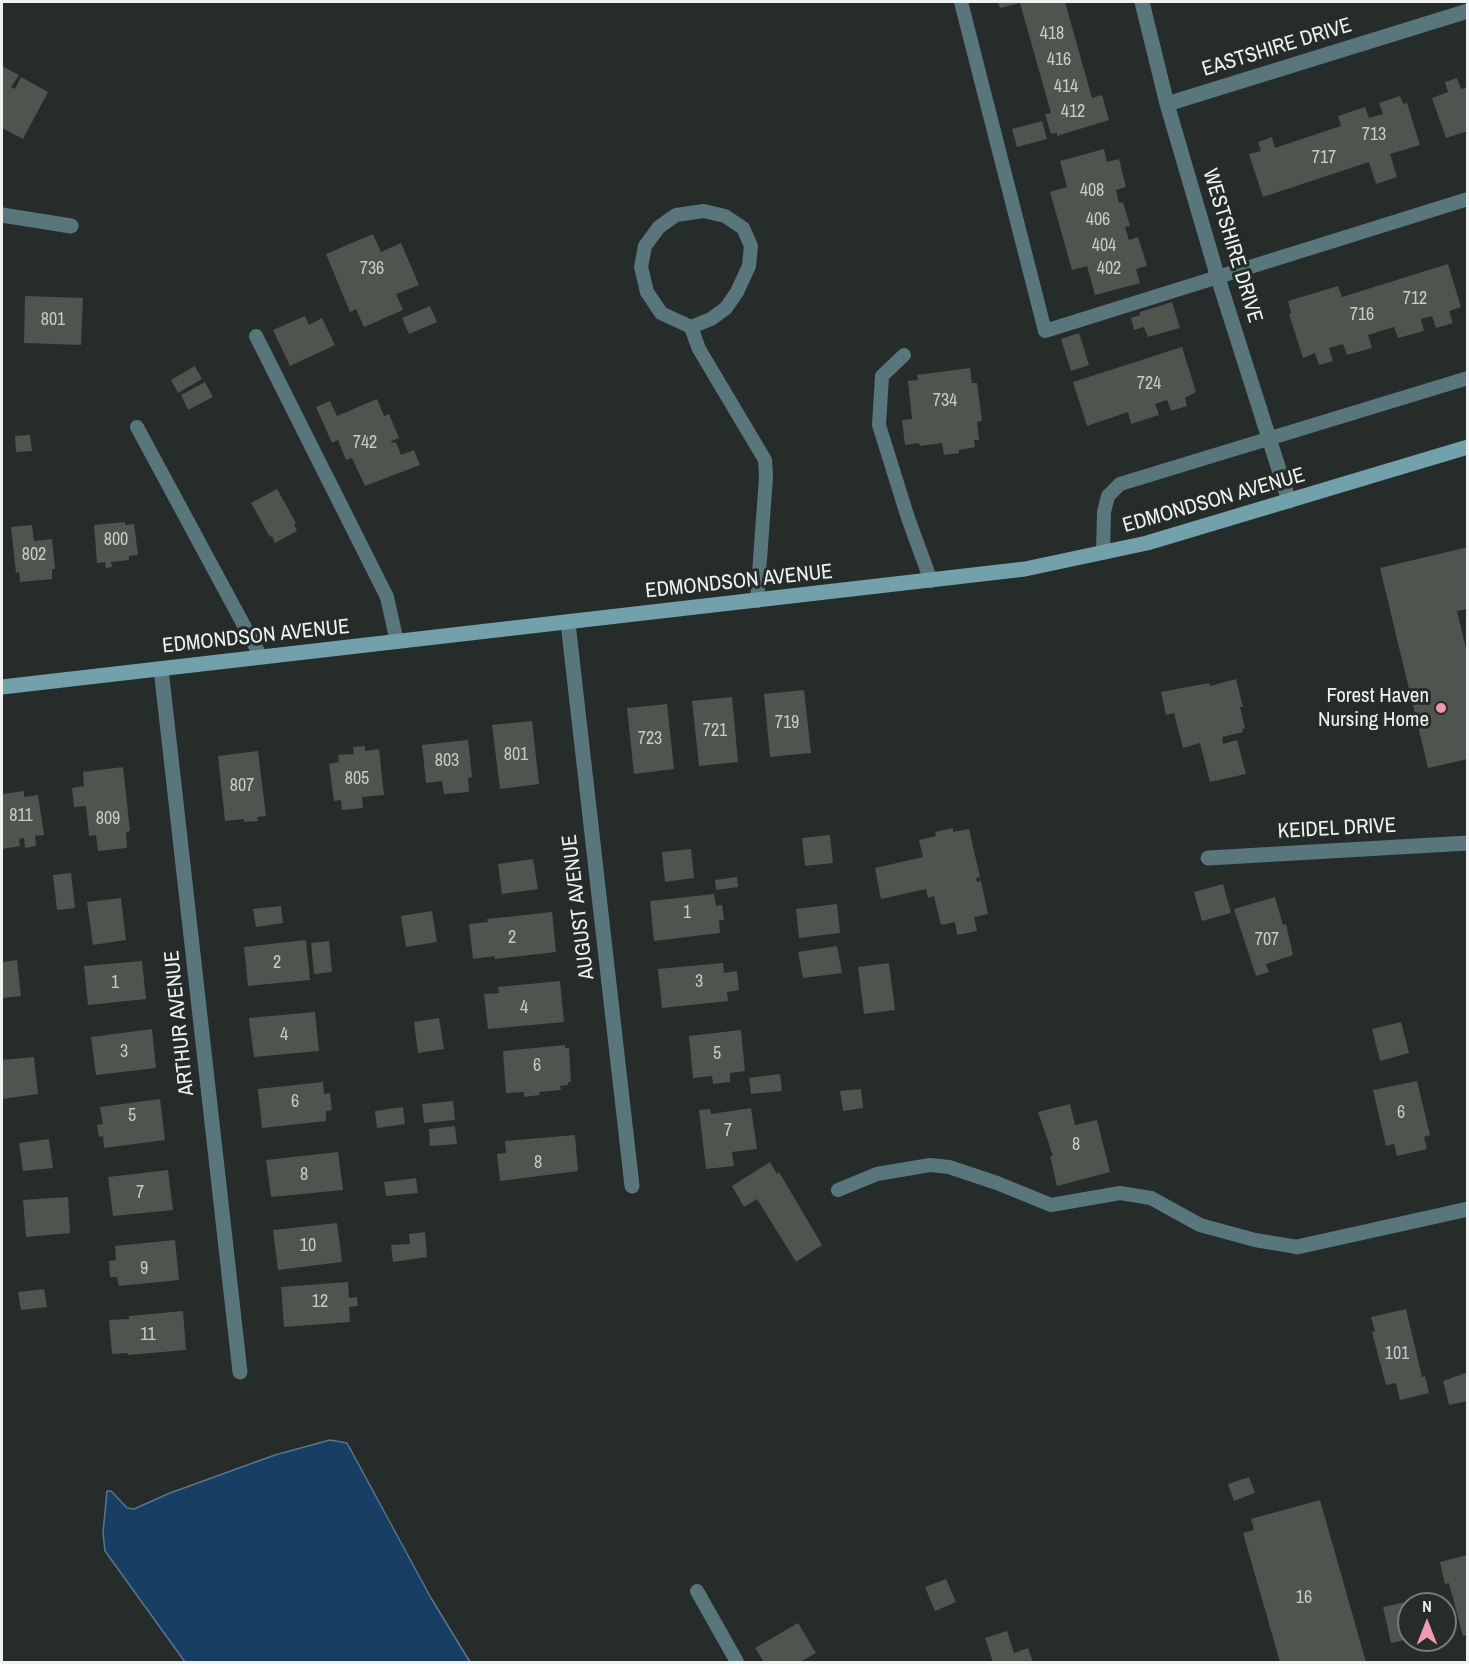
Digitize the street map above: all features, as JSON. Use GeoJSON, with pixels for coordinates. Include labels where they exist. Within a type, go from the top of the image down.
{"type":"FeatureCollection","features":[{"type":"Feature","properties":{"kind":"main road","name":"EDMONDSON AVENUE"},"geometry":{"type":"LineString","coordinates":[[2,687],[757,602],[1025,569],[1147,543],[1467,447]]}},
{"type":"Feature","properties":{"kind":"street","name":"WESTSHIRE DRIVE"},"geometry":{"type":"LineString","coordinates":[[1142,2],[1167,104],[1218,278],[1289,501]]}},
{"type":"Feature","properties":{"kind":"street","name":"EASTSHIRE DRIVE"},"geometry":{"type":"LineString","coordinates":[[1167,104],[1467,11]]}},
{"type":"Feature","properties":{"kind":"street"},"geometry":{"type":"LineString","coordinates":[[2,215],[71,226]]}},
{"type":"Feature","properties":{"kind":"street","name":"AUGUST AVENUE"},"geometry":{"type":"LineString","coordinates":[[568,623],[632,1186]]}},
{"type":"Feature","properties":{"kind":"street","name":"ARTHUR AVENUE"},"geometry":{"type":"LineString","coordinates":[[161,669],[240,1372]]}},
{"type":"Feature","properties":{"kind":"street","name":"KEIDEL DRIVE"},"geometry":{"type":"LineString","coordinates":[[1208,858],[1467,843]]}},
{"type":"Feature","properties":{"kind":"street"},"geometry":{"type":"LineString","coordinates":[[1297,1247],[1467,1209]]}},
{"type":"Feature","properties":{"kind":"lane"},"geometry":{"type":"LineString","coordinates":[[961,2],[1045,331],[1467,199]]}},
{"type":"Feature","properties":{"kind":"lane"},"geometry":{"type":"LineString","coordinates":[[692,327],[711,319],[726,308],[737,292],[749,266],[751,246],[743,228],[725,216],[704,211],[676,215],[659,227],[645,246],[641,267],[647,292],[661,313],[692,327],[699,349],[765,460],[766,477],[757,602]]}},
{"type":"Feature","properties":{"kind":"lane"},"geometry":{"type":"LineString","coordinates":[[256,336],[387,597],[398,642]]}},
{"type":"Feature","properties":{"kind":"lane"},"geometry":{"type":"LineString","coordinates":[[904,356],[882,376],[879,425],[908,518],[931,581]]}},
{"type":"Feature","properties":{"kind":"lane"},"geometry":{"type":"LineString","coordinates":[[1103,553],[1104,512],[1108,495],[1120,484],[1467,378]]}},
{"type":"Feature","properties":{"kind":"lane"},"geometry":{"type":"LineString","coordinates":[[137,427],[261,657]]}},
{"type":"Feature","properties":{"kind":"lane"},"geometry":{"type":"LineString","coordinates":[[838,1190],[877,1174],[930,1165],[949,1167],[998,1183],[1051,1205],[1120,1193],[1150,1198],[1200,1225],[1255,1240],[1297,1247]]}},
{"type":"Feature","properties":{"kind":"lane"},"geometry":{"type":"LineString","coordinates":[[697,1591],[737,1662]]}},
{"type":"Feature","properties":{"kind":"water"},"geometry":{"type":"Polygon","coordinates":[[[330,1440],[347,1443],[431,1598],[470,1662],[185,1662],[105,1551],[103,1533],[107,1491],[111,1491],[127,1508],[134,1509],[170,1493],[275,1455],[330,1440]]]}},
{"type":"Feature","properties":{"kind":"building"},"geometry":{"type":"Polygon","coordinates":[[[998,2],[1065,2],[1092,98],[1102,95],[1109,120],[1057,136],[1057,133],[1051,134],[1045,114],[1051,113],[1020,3],[1000,8],[998,2]]]}},
{"type":"Feature","properties":{"kind":"building"},"geometry":{"type":"Polygon","coordinates":[[[2,66],[19,75],[11,87],[15,89],[21,77],[48,92],[23,139],[2,128],[2,66]]]}},
{"type":"Feature","properties":{"kind":"building"},"geometry":{"type":"Polygon","coordinates":[[[1457,78],[1461,89],[1468,87],[1468,131],[1446,138],[1432,98],[1448,92],[1445,82],[1457,78]]]}},
{"type":"Feature","properties":{"kind":"building"},"geometry":{"type":"Polygon","coordinates":[[[1400,96],[1403,104],[1407,103],[1420,145],[1390,154],[1397,177],[1376,184],[1369,162],[1263,197],[1249,154],[1261,151],[1258,142],[1272,137],[1275,148],[1341,126],[1338,116],[1365,107],[1369,118],[1383,114],[1379,103],[1400,96]]]}},
{"type":"Feature","properties":{"kind":"building"},"geometry":{"type":"Polygon","coordinates":[[[1042,121],[1047,139],[1017,147],[1012,129],[1042,121]]]}},
{"type":"Feature","properties":{"kind":"building"},"geometry":{"type":"Polygon","coordinates":[[[1104,149],[1107,162],[1119,159],[1126,187],[1116,190],[1119,203],[1123,202],[1130,226],[1125,227],[1129,240],[1138,237],[1147,266],[1136,269],[1140,283],[1095,295],[1087,266],[1072,270],[1050,192],[1067,187],[1060,161],[1104,149]]]}},
{"type":"Feature","properties":{"kind":"building"},"geometry":{"type":"Polygon","coordinates":[[[373,234],[381,252],[401,243],[419,285],[396,294],[403,310],[364,327],[356,309],[350,312],[326,254],[373,234]]]}},
{"type":"Feature","properties":{"kind":"building"},"geometry":{"type":"Polygon","coordinates":[[[1448,264],[1461,307],[1449,311],[1453,323],[1436,328],[1432,316],[1421,319],[1424,331],[1398,338],[1394,327],[1368,335],[1372,348],[1347,355],[1343,344],[1329,348],[1333,361],[1319,365],[1315,353],[1303,358],[1289,314],[1291,313],[1288,301],[1338,286],[1342,297],[1448,264]]]}},
{"type":"Feature","properties":{"kind":"building"},"geometry":{"type":"Polygon","coordinates":[[[25,296],[83,298],[81,345],[24,343],[25,296]]]}},
{"type":"Feature","properties":{"kind":"building"},"geometry":{"type":"Polygon","coordinates":[[[1172,302],[1180,328],[1148,337],[1144,327],[1134,330],[1131,318],[1140,315],[1140,312],[1172,302]]]}},
{"type":"Feature","properties":{"kind":"building"},"geometry":{"type":"Polygon","coordinates":[[[430,306],[437,322],[409,334],[402,318],[430,306]]]}},
{"type":"Feature","properties":{"kind":"building"},"geometry":{"type":"Polygon","coordinates":[[[305,316],[309,325],[322,318],[335,345],[290,366],[273,330],[305,316]]]}},
{"type":"Feature","properties":{"kind":"building"},"geometry":{"type":"Polygon","coordinates":[[[1079,333],[1089,365],[1071,371],[1061,339],[1079,333]]]}},
{"type":"Feature","properties":{"kind":"building"},"geometry":{"type":"Polygon","coordinates":[[[1182,347],[1196,392],[1185,398],[1187,406],[1171,411],[1167,400],[1155,404],[1159,415],[1131,424],[1128,412],[1087,426],[1073,382],[1182,347]]]}},
{"type":"Feature","properties":{"kind":"building"},"geometry":{"type":"Polygon","coordinates":[[[195,366],[202,379],[178,393],[171,380],[195,366]]]}},
{"type":"Feature","properties":{"kind":"building"},"geometry":{"type":"Polygon","coordinates":[[[970,368],[972,383],[977,383],[982,421],[977,422],[979,440],[974,440],[975,447],[959,450],[959,453],[944,455],[942,443],[920,446],[919,443],[905,445],[902,420],[912,419],[908,381],[918,380],[917,375],[970,368]]]}},
{"type":"Feature","properties":{"kind":"building"},"geometry":{"type":"Polygon","coordinates":[[[205,382],[213,397],[188,410],[181,395],[205,382]]]}},
{"type":"Feature","properties":{"kind":"building"},"geometry":{"type":"Polygon","coordinates":[[[377,399],[384,416],[389,414],[399,438],[391,441],[392,443],[396,442],[401,455],[414,450],[420,465],[365,486],[352,458],[346,460],[338,440],[332,443],[316,407],[330,401],[337,416],[377,399]]]}},
{"type":"Feature","properties":{"kind":"building"},"geometry":{"type":"Polygon","coordinates":[[[30,435],[32,451],[16,452],[15,436],[30,435]]]}},
{"type":"Feature","properties":{"kind":"building"},"geometry":{"type":"Polygon","coordinates":[[[277,489],[296,523],[294,524],[297,531],[275,543],[251,503],[277,489]]]}},
{"type":"Feature","properties":{"kind":"building"},"geometry":{"type":"Polygon","coordinates":[[[125,522],[125,525],[134,524],[138,555],[129,556],[129,560],[111,562],[112,567],[106,568],[105,562],[97,563],[94,525],[125,522]]]}},
{"type":"Feature","properties":{"kind":"building"},"geometry":{"type":"Polygon","coordinates":[[[32,525],[34,541],[52,539],[55,569],[52,569],[52,579],[20,582],[19,572],[16,573],[11,527],[32,525]]]}},
{"type":"Feature","properties":{"kind":"building","name":"Forest Haven Nursing Home"},"geometry":{"type":"Polygon","coordinates":[[[1468,547],[1468,609],[1457,611],[1468,657],[1468,759],[1428,768],[1380,568],[1468,547]]]}},
{"type":"Feature","properties":{"kind":"building"},"geometry":{"type":"Polygon","coordinates":[[[1236,679],[1243,707],[1240,707],[1245,728],[1242,729],[1243,732],[1222,737],[1223,744],[1237,740],[1246,774],[1210,782],[1200,743],[1183,748],[1174,713],[1166,715],[1161,692],[1209,683],[1210,686],[1236,679]]]}},
{"type":"Feature","properties":{"kind":"building"},"geometry":{"type":"Polygon","coordinates":[[[804,690],[811,753],[770,757],[764,694],[804,690]]]}},
{"type":"Feature","properties":{"kind":"building"},"geometry":{"type":"Polygon","coordinates":[[[732,697],[738,762],[699,766],[692,701],[732,697]]]}},
{"type":"Feature","properties":{"kind":"building"},"geometry":{"type":"Polygon","coordinates":[[[667,704],[674,769],[634,774],[627,708],[667,704]]]}},
{"type":"Feature","properties":{"kind":"building"},"geometry":{"type":"Polygon","coordinates":[[[532,721],[539,784],[500,789],[492,725],[532,721]]]}},
{"type":"Feature","properties":{"kind":"building"},"geometry":{"type":"Polygon","coordinates":[[[468,740],[472,777],[468,778],[469,792],[444,794],[442,781],[426,783],[422,745],[468,740]]]}},
{"type":"Feature","properties":{"kind":"building"},"geometry":{"type":"Polygon","coordinates":[[[365,746],[365,751],[379,749],[384,795],[362,797],[363,808],[342,810],[341,800],[334,801],[329,764],[339,762],[338,755],[354,754],[353,747],[365,746]]]}},
{"type":"Feature","properties":{"kind":"building"},"geometry":{"type":"Polygon","coordinates":[[[258,751],[266,816],[257,817],[258,821],[244,822],[244,819],[225,821],[218,756],[258,751]]]}},
{"type":"Feature","properties":{"kind":"building"},"geometry":{"type":"Polygon","coordinates":[[[123,767],[130,831],[126,832],[127,848],[98,851],[96,835],[89,836],[86,806],[74,807],[72,788],[84,786],[83,772],[123,767]]]}},
{"type":"Feature","properties":{"kind":"building"},"geometry":{"type":"Polygon","coordinates":[[[24,791],[24,797],[38,795],[44,835],[35,836],[36,846],[25,848],[24,838],[19,839],[20,846],[2,849],[2,794],[24,791]]]}},
{"type":"Feature","properties":{"kind":"building"},"geometry":{"type":"Polygon","coordinates":[[[953,828],[953,832],[969,829],[980,877],[976,878],[977,882],[981,881],[988,914],[974,917],[977,931],[957,935],[955,922],[941,925],[934,896],[928,898],[926,889],[881,899],[875,868],[923,857],[919,840],[936,836],[935,832],[953,828]]]}},
{"type":"Feature","properties":{"kind":"building"},"geometry":{"type":"Polygon","coordinates":[[[830,835],[833,863],[805,866],[802,838],[830,835]]]}},
{"type":"Feature","properties":{"kind":"building"},"geometry":{"type":"Polygon","coordinates":[[[691,849],[694,878],[665,882],[662,852],[691,849]]]}},
{"type":"Feature","properties":{"kind":"building"},"geometry":{"type":"Polygon","coordinates":[[[533,859],[538,889],[502,894],[498,864],[533,859]]]}},
{"type":"Feature","properties":{"kind":"building"},"geometry":{"type":"Polygon","coordinates":[[[71,873],[75,908],[57,910],[53,875],[71,873]]]}},
{"type":"Feature","properties":{"kind":"building"},"geometry":{"type":"Polygon","coordinates":[[[737,877],[738,887],[716,890],[715,880],[737,877]]]}},
{"type":"Feature","properties":{"kind":"building"},"geometry":{"type":"Polygon","coordinates":[[[1223,884],[1231,913],[1202,921],[1194,892],[1223,884]]]}},
{"type":"Feature","properties":{"kind":"building"},"geometry":{"type":"Polygon","coordinates":[[[714,894],[716,906],[722,905],[724,920],[719,920],[720,933],[654,941],[650,901],[714,894]]]}},
{"type":"Feature","properties":{"kind":"building"},"geometry":{"type":"Polygon","coordinates":[[[1275,897],[1283,925],[1286,924],[1293,955],[1266,964],[1269,972],[1256,976],[1234,909],[1275,897]]]}},
{"type":"Feature","properties":{"kind":"building"},"geometry":{"type":"Polygon","coordinates":[[[121,898],[126,940],[93,945],[87,902],[121,898]]]}},
{"type":"Feature","properties":{"kind":"building"},"geometry":{"type":"Polygon","coordinates":[[[837,904],[840,933],[799,938],[796,909],[837,904]]]}},
{"type":"Feature","properties":{"kind":"building"},"geometry":{"type":"Polygon","coordinates":[[[281,906],[283,923],[256,927],[253,909],[281,906]]]}},
{"type":"Feature","properties":{"kind":"building"},"geometry":{"type":"Polygon","coordinates":[[[432,911],[437,942],[406,947],[401,916],[432,911]]]}},
{"type":"Feature","properties":{"kind":"building"},"geometry":{"type":"Polygon","coordinates":[[[552,912],[556,952],[495,959],[495,956],[473,959],[469,924],[488,922],[487,919],[552,912]]]}},
{"type":"Feature","properties":{"kind":"building"},"geometry":{"type":"Polygon","coordinates":[[[306,940],[310,980],[248,986],[244,947],[306,940]]]}},
{"type":"Feature","properties":{"kind":"building"},"geometry":{"type":"Polygon","coordinates":[[[329,941],[332,972],[314,974],[311,943],[329,941]]]}},
{"type":"Feature","properties":{"kind":"building"},"geometry":{"type":"Polygon","coordinates":[[[837,946],[842,973],[803,978],[798,952],[837,946]]]}},
{"type":"Feature","properties":{"kind":"building"},"geometry":{"type":"Polygon","coordinates":[[[17,960],[21,996],[2,998],[2,962],[17,960]]]}},
{"type":"Feature","properties":{"kind":"building"},"geometry":{"type":"Polygon","coordinates":[[[142,961],[146,999],[88,1005],[84,966],[142,961]]]}},
{"type":"Feature","properties":{"kind":"building"},"geometry":{"type":"Polygon","coordinates":[[[723,963],[724,973],[737,971],[739,990],[727,992],[728,1001],[662,1008],[658,969],[723,963]]]}},
{"type":"Feature","properties":{"kind":"building"},"geometry":{"type":"Polygon","coordinates":[[[889,963],[895,1010],[864,1014],[858,967],[889,963]]]}},
{"type":"Feature","properties":{"kind":"building"},"geometry":{"type":"Polygon","coordinates":[[[560,981],[564,1022],[488,1029],[484,994],[499,993],[498,987],[560,981]]]}},
{"type":"Feature","properties":{"kind":"building"},"geometry":{"type":"Polygon","coordinates":[[[315,1012],[319,1051],[254,1057],[249,1018],[315,1012]]]}},
{"type":"Feature","properties":{"kind":"building"},"geometry":{"type":"Polygon","coordinates":[[[439,1018],[444,1049],[418,1053],[414,1022],[439,1018]]]}},
{"type":"Feature","properties":{"kind":"building"},"geometry":{"type":"Polygon","coordinates":[[[1401,1022],[1409,1053],[1380,1061],[1372,1029],[1401,1022]]]}},
{"type":"Feature","properties":{"kind":"building"},"geometry":{"type":"Polygon","coordinates":[[[152,1029],[156,1068],[96,1075],[91,1037],[152,1029]]]}},
{"type":"Feature","properties":{"kind":"building"},"geometry":{"type":"Polygon","coordinates":[[[741,1030],[745,1071],[730,1073],[730,1082],[713,1084],[712,1076],[693,1078],[689,1036],[741,1030]]]}},
{"type":"Feature","properties":{"kind":"building"},"geometry":{"type":"Polygon","coordinates":[[[565,1045],[565,1048],[569,1048],[571,1082],[568,1082],[568,1085],[560,1086],[561,1090],[539,1092],[540,1095],[524,1097],[524,1092],[506,1093],[503,1051],[565,1045]]]}},
{"type":"Feature","properties":{"kind":"building"},"geometry":{"type":"Polygon","coordinates":[[[34,1057],[38,1094],[2,1099],[2,1060],[34,1057]]]}},
{"type":"Feature","properties":{"kind":"building"},"geometry":{"type":"Polygon","coordinates":[[[780,1074],[782,1091],[751,1094],[749,1078],[780,1074]]]}},
{"type":"Feature","properties":{"kind":"building"},"geometry":{"type":"Polygon","coordinates":[[[1417,1081],[1430,1135],[1424,1137],[1427,1149],[1397,1156],[1394,1144],[1386,1146],[1373,1090],[1417,1081]]]}},
{"type":"Feature","properties":{"kind":"building"},"geometry":{"type":"Polygon","coordinates":[[[323,1082],[324,1094],[330,1093],[332,1110],[326,1111],[326,1121],[262,1128],[258,1089],[323,1082]]]}},
{"type":"Feature","properties":{"kind":"building"},"geometry":{"type":"Polygon","coordinates":[[[861,1089],[863,1108],[843,1111],[840,1091],[861,1089]]]}},
{"type":"Feature","properties":{"kind":"building"},"geometry":{"type":"Polygon","coordinates":[[[160,1099],[165,1140],[104,1148],[103,1136],[99,1137],[97,1125],[103,1124],[100,1107],[160,1099]]]}},
{"type":"Feature","properties":{"kind":"building"},"geometry":{"type":"Polygon","coordinates":[[[453,1101],[455,1120],[424,1123],[422,1104],[453,1101]]]}},
{"type":"Feature","properties":{"kind":"building"},"geometry":{"type":"Polygon","coordinates":[[[1070,1104],[1075,1125],[1097,1120],[1110,1172],[1057,1186],[1050,1156],[1053,1156],[1038,1112],[1070,1104]]]}},
{"type":"Feature","properties":{"kind":"building"},"geometry":{"type":"Polygon","coordinates":[[[403,1107],[405,1124],[377,1128],[375,1111],[403,1107]]]}},
{"type":"Feature","properties":{"kind":"building"},"geometry":{"type":"Polygon","coordinates":[[[751,1108],[757,1149],[732,1152],[734,1166],[706,1169],[699,1110],[710,1109],[711,1114],[751,1108]]]}},
{"type":"Feature","properties":{"kind":"building"},"geometry":{"type":"Polygon","coordinates":[[[455,1126],[457,1144],[430,1146],[429,1129],[455,1126]]]}},
{"type":"Feature","properties":{"kind":"building"},"geometry":{"type":"Polygon","coordinates":[[[575,1135],[578,1171],[500,1181],[497,1154],[506,1153],[505,1141],[575,1135]]]}},
{"type":"Feature","properties":{"kind":"building"},"geometry":{"type":"Polygon","coordinates":[[[49,1139],[53,1168],[23,1171],[19,1143],[49,1139]]]}},
{"type":"Feature","properties":{"kind":"building"},"geometry":{"type":"Polygon","coordinates":[[[338,1152],[343,1190],[271,1197],[266,1160],[338,1152]]]}},
{"type":"Feature","properties":{"kind":"building"},"geometry":{"type":"Polygon","coordinates":[[[770,1162],[777,1174],[779,1172],[822,1245],[796,1262],[757,1199],[744,1207],[732,1186],[770,1162]]]}},
{"type":"Feature","properties":{"kind":"building"},"geometry":{"type":"Polygon","coordinates":[[[168,1170],[173,1210],[113,1216],[108,1177],[168,1170]]]}},
{"type":"Feature","properties":{"kind":"building"},"geometry":{"type":"Polygon","coordinates":[[[416,1178],[418,1193],[386,1196],[384,1182],[416,1178]]]}},
{"type":"Feature","properties":{"kind":"building"},"geometry":{"type":"Polygon","coordinates":[[[68,1197],[70,1233],[26,1237],[23,1200],[68,1197]]]}},
{"type":"Feature","properties":{"kind":"building"},"geometry":{"type":"Polygon","coordinates":[[[337,1223],[342,1262],[278,1270],[273,1230],[337,1223]]]}},
{"type":"Feature","properties":{"kind":"building"},"geometry":{"type":"Polygon","coordinates":[[[425,1232],[427,1257],[393,1262],[391,1245],[410,1244],[409,1234],[425,1232]]]}},
{"type":"Feature","properties":{"kind":"building"},"geometry":{"type":"Polygon","coordinates":[[[175,1240],[179,1280],[119,1286],[117,1277],[110,1277],[109,1261],[116,1260],[115,1246],[175,1240]]]}},
{"type":"Feature","properties":{"kind":"building"},"geometry":{"type":"Polygon","coordinates":[[[348,1282],[349,1298],[357,1297],[358,1306],[349,1307],[350,1322],[284,1327],[281,1287],[348,1282]]]}},
{"type":"Feature","properties":{"kind":"building"},"geometry":{"type":"Polygon","coordinates":[[[44,1289],[47,1307],[21,1310],[18,1292],[44,1289]]]}},
{"type":"Feature","properties":{"kind":"building"},"geometry":{"type":"Polygon","coordinates":[[[1406,1309],[1422,1377],[1425,1376],[1429,1393],[1400,1400],[1396,1383],[1386,1385],[1372,1332],[1375,1331],[1371,1317],[1406,1309]]]}},
{"type":"Feature","properties":{"kind":"building"},"geometry":{"type":"Polygon","coordinates":[[[183,1311],[186,1350],[128,1355],[128,1353],[112,1354],[109,1320],[183,1311]]]}},
{"type":"Feature","properties":{"kind":"building"},"geometry":{"type":"Polygon","coordinates":[[[1468,1372],[1468,1401],[1449,1405],[1443,1381],[1468,1372]]]}},
{"type":"Feature","properties":{"kind":"building"},"geometry":{"type":"Polygon","coordinates":[[[1249,1477],[1255,1493],[1234,1501],[1228,1484],[1249,1477]]]}},
{"type":"Feature","properties":{"kind":"building"},"geometry":{"type":"Polygon","coordinates":[[[1320,1500],[1366,1662],[1280,1662],[1243,1533],[1254,1530],[1251,1519],[1320,1500]]]}},
{"type":"Feature","properties":{"kind":"building"},"geometry":{"type":"Polygon","coordinates":[[[1467,1555],[1468,1635],[1463,1636],[1457,1613],[1457,1592],[1451,1592],[1449,1583],[1445,1584],[1440,1562],[1467,1555]]]}},
{"type":"Feature","properties":{"kind":"building"},"geometry":{"type":"Polygon","coordinates":[[[946,1579],[956,1602],[935,1611],[925,1587],[946,1579]]]}},
{"type":"Feature","properties":{"kind":"building"},"geometry":{"type":"Polygon","coordinates":[[[1397,1604],[1397,1642],[1391,1643],[1383,1607],[1397,1604]]]}},
{"type":"Feature","properties":{"kind":"building"},"geometry":{"type":"Polygon","coordinates":[[[798,1623],[816,1653],[800,1662],[764,1662],[755,1648],[798,1623]]]}},
{"type":"Feature","properties":{"kind":"building"},"geometry":{"type":"Polygon","coordinates":[[[1007,1631],[1014,1653],[1028,1648],[1033,1662],[993,1662],[985,1638],[1007,1631]]]}},
{"type":"Feature","properties":{"kind":"place","name":"Forest Haven Nursing Home"},"geometry":{"type":"Point","coordinates":[1441,708]}}]}
